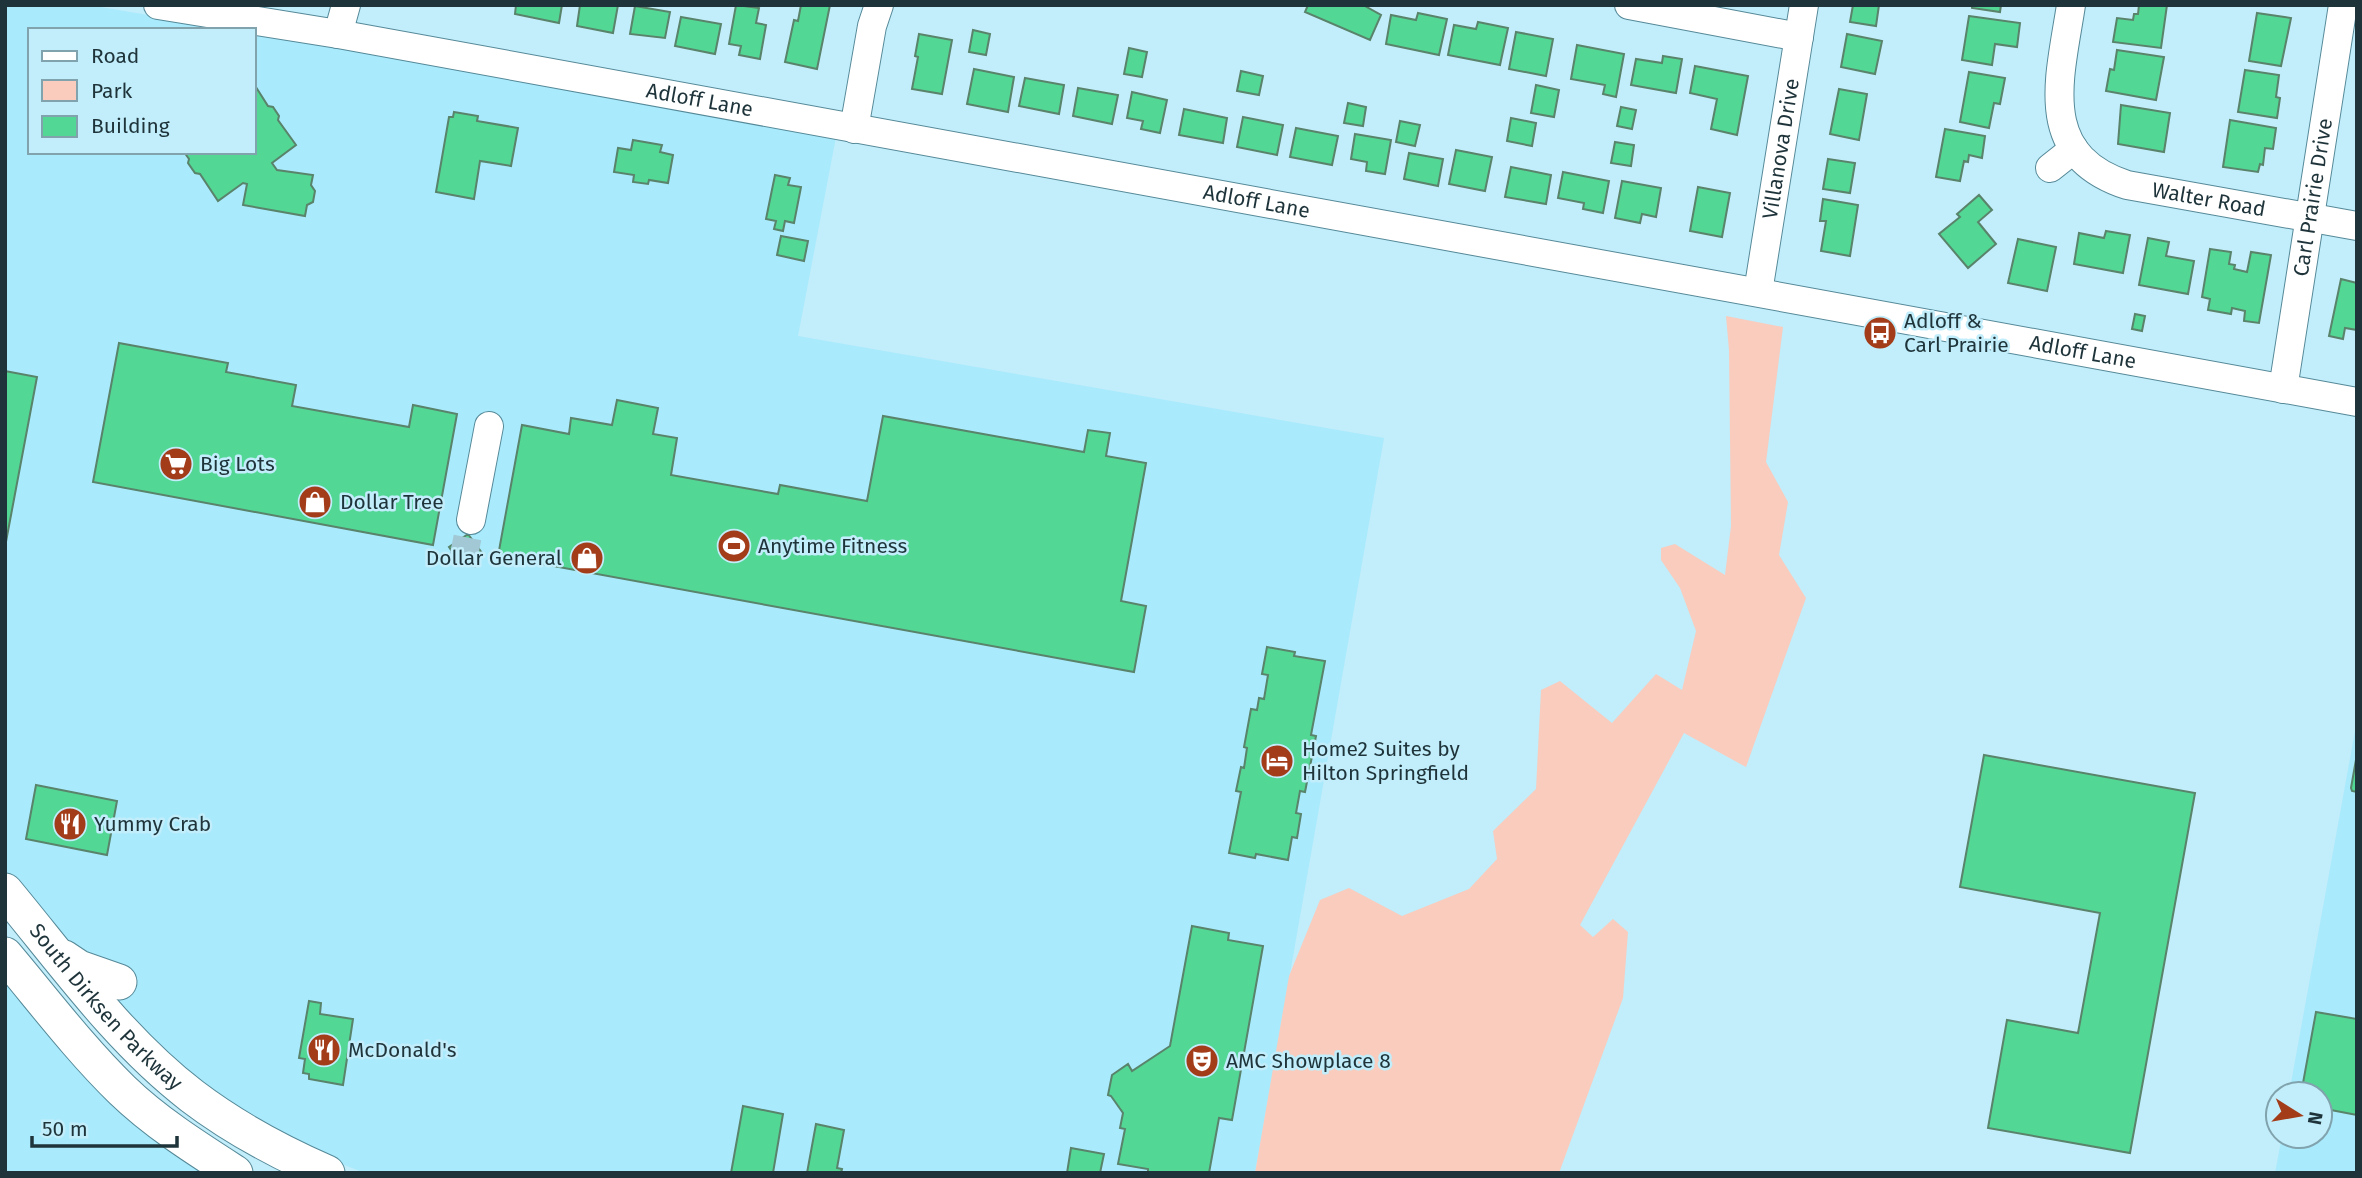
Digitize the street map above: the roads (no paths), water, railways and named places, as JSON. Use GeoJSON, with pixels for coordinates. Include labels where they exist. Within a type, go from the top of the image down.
{"type":"FeatureCollection","features":[{"type":"Feature","properties":{"kind":"main road","name":"South Dirksen Parkway"},"geometry":{"type":"LineString","coordinates":[[5,891],[112,1021],[191,1096],[250,1135],[327,1173]]}},
{"type":"Feature","properties":{"kind":"main road"},"geometry":{"type":"LineString","coordinates":[[57,954],[79,968],[119,982]]}},
{"type":"Feature","properties":{"kind":"main road","name":"South Dirksen Parkway"},"geometry":{"type":"LineString","coordinates":[[5,955],[124,1092],[170,1129],[235,1173]]}},
{"type":"Feature","properties":{"kind":"street","name":"Adloff Lane"},"geometry":{"type":"LineString","coordinates":[[158,5],[338,34],[2357,402]]}},
{"type":"Feature","properties":{"kind":"street"},"geometry":{"type":"LineString","coordinates":[[338,34],[346,5]]}},
{"type":"Feature","properties":{"kind":"street"},"geometry":{"type":"LineString","coordinates":[[855,129],[872,26],[879,5]]}},
{"type":"Feature","properties":{"kind":"street"},"geometry":{"type":"LineString","coordinates":[[1629,5],[1799,37]]}},
{"type":"Feature","properties":{"kind":"street","name":"Villanova Drive"},"geometry":{"type":"LineString","coordinates":[[1758,292],[1804,5]]}},
{"type":"Feature","properties":{"kind":"street"},"geometry":{"type":"LineString","coordinates":[[2050,168],[2074,149],[2062,125],[2059,109],[2061,69],[2071,5]]}},
{"type":"Feature","properties":{"kind":"street","name":"Carl Prairie Drive"},"geometry":{"type":"LineString","coordinates":[[2283,389],[2343,5]]}},
{"type":"Feature","properties":{"kind":"street","name":"Walter Road"},"geometry":{"type":"LineString","coordinates":[[2074,149],[2100,173],[2127,186],[2357,226]]}},
{"type":"Feature","properties":{"kind":"street"},"geometry":{"type":"LineString","coordinates":[[471,520],[489,426]]}},
{"type":"Feature","properties":{"kind":"tunnel"},"geometry":{"type":"LineString","coordinates":[[462,565],[471,520]]}},
{"type":"Feature","properties":{"kind":"place","name":"Adloff & Carl Prairie"},"geometry":{"type":"Point","coordinates":[1880,333]}},
{"type":"Feature","properties":{"kind":"place","name":"Big Lots"},"geometry":{"type":"Point","coordinates":[176,464]}},
{"type":"Feature","properties":{"kind":"place","name":"Dollar Tree"},"geometry":{"type":"Point","coordinates":[315,502]}},
{"type":"Feature","properties":{"kind":"place","name":"Anytime Fitness"},"geometry":{"type":"Point","coordinates":[734,546]}},
{"type":"Feature","properties":{"kind":"place","name":"Dollar General"},"geometry":{"type":"Point","coordinates":[587,558]}},
{"type":"Feature","properties":{"kind":"place","name":"Home2 Suites by Hilton Springfield"},"geometry":{"type":"Point","coordinates":[1277,761]}},
{"type":"Feature","properties":{"kind":"place","name":"Yummy Crab"},"geometry":{"type":"Point","coordinates":[70,824]}},
{"type":"Feature","properties":{"kind":"place","name":"McDonald's"},"geometry":{"type":"Point","coordinates":[324,1050]}},
{"type":"Feature","properties":{"kind":"place","name":"AMC Showplace 8"},"geometry":{"type":"Point","coordinates":[1202,1061]}}]}
